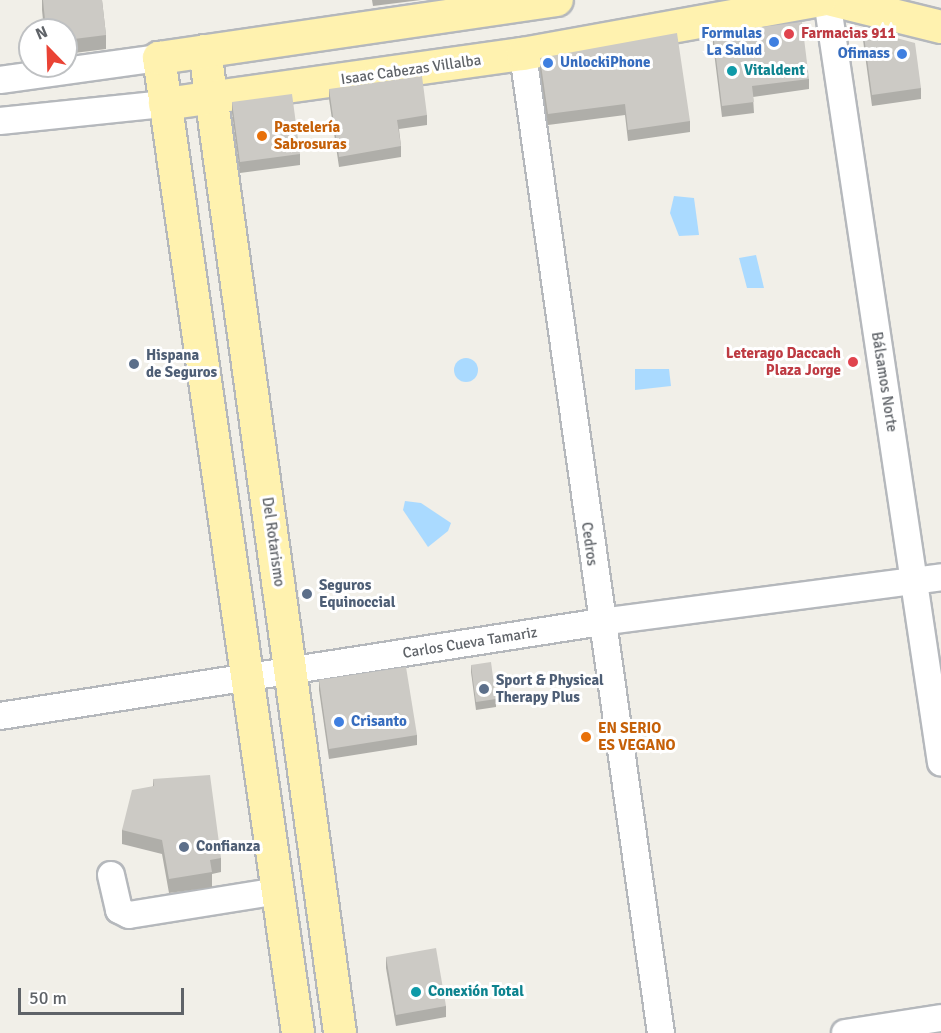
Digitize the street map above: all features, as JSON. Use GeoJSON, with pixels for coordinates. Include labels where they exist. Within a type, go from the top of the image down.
{"type":"FeatureCollection","features":[{"type":"Feature","properties":{"kind":"main road"},"geometry":{"type":"LineString","coordinates":[[298,1033],[159,58],[557,0]]}},
{"type":"Feature","properties":{"kind":"main road","name":"Isaac Cabezas Villalba"},"geometry":{"type":"LineString","coordinates":[[165,104],[523,54],[820,0]]}},
{"type":"Feature","properties":{"kind":"main road"},"geometry":{"type":"LineString","coordinates":[[832,0],[941,27]]}},
{"type":"Feature","properties":{"kind":"main road","name":"Del Rotarismo"},"geometry":{"type":"LineString","coordinates":[[205,51],[340,1033]]}},
{"type":"Feature","properties":{"kind":"street","name":"Bálsamos Norte"},"geometry":{"type":"LineString","coordinates":[[827,0],[941,763]]}},
{"type":"Feature","properties":{"kind":"street","name":"Cedros"},"geometry":{"type":"LineString","coordinates":[[523,54],[601,622],[662,1033]]}},
{"type":"Feature","properties":{"kind":"street"},"geometry":{"type":"LineString","coordinates":[[0,81],[159,58]]}},
{"type":"Feature","properties":{"kind":"street","name":"Isaac Cabezas Villalba"},"geometry":{"type":"LineString","coordinates":[[0,121],[165,104]]}},
{"type":"Feature","properties":{"kind":"street","name":"Carlos Cueva Tamariz"},"geometry":{"type":"LineString","coordinates":[[0,716],[601,622],[941,577]]}},
{"type":"Feature","properties":{"kind":"street"},"geometry":{"type":"LineString","coordinates":[[111,875],[119,910],[129,915],[279,891]]}},
{"type":"Feature","properties":{"kind":"street"},"geometry":{"type":"LineString","coordinates":[[845,1033],[941,1018]]}},
{"type":"Feature","properties":{"kind":"water"},"geometry":{"type":"Polygon","coordinates":[[[674,196],[694,198],[699,235],[679,236],[670,213],[674,196]]]}},
{"type":"Feature","properties":{"kind":"water"},"geometry":{"type":"Polygon","coordinates":[[[756,255],[764,288],[747,288],[739,258],[756,255]]]}},
{"type":"Feature","properties":{"kind":"water"},"geometry":{"type":"Polygon","coordinates":[[[466,358],[475,361],[478,370],[475,379],[466,382],[457,379],[454,370],[457,361],[466,358]]]}},
{"type":"Feature","properties":{"kind":"water"},"geometry":{"type":"Polygon","coordinates":[[[635,369],[669,369],[671,386],[635,390],[635,369]]]}},
{"type":"Feature","properties":{"kind":"water"},"geometry":{"type":"Polygon","coordinates":[[[405,501],[421,503],[451,523],[448,531],[428,547],[403,510],[405,501]]]}},
{"type":"Feature","properties":{"kind":"building"},"geometry":{"type":"Polygon","coordinates":[[[43,0],[102,0],[106,35],[78,38],[78,18],[45,18],[43,0]]]}},
{"type":"Feature","properties":{"kind":"building"},"geometry":{"type":"Polygon","coordinates":[[[802,22],[809,79],[752,86],[754,102],[722,106],[713,33],[802,22]]]}},
{"type":"Feature","properties":{"kind":"building"},"geometry":{"type":"Polygon","coordinates":[[[863,29],[915,43],[921,88],[872,95],[863,29]]]}},
{"type":"Feature","properties":{"kind":"building"},"geometry":{"type":"Polygon","coordinates":[[[677,33],[690,121],[628,130],[625,104],[548,114],[540,58],[677,33]]]}},
{"type":"Feature","properties":{"kind":"building"},"geometry":{"type":"Polygon","coordinates":[[[422,76],[427,115],[397,120],[401,146],[339,157],[329,89],[422,76]]]}},
{"type":"Feature","properties":{"kind":"building","name":"Pastelería Sabrosuras"},"geometry":{"type":"Polygon","coordinates":[[[292,94],[300,154],[240,162],[232,102],[292,94]]]}},
{"type":"Feature","properties":{"kind":"building","name":"Sport & Physical Therapy Plus"},"geometry":{"type":"Polygon","coordinates":[[[491,662],[496,699],[476,702],[471,665],[491,662]]]}},
{"type":"Feature","properties":{"kind":"building"},"geometry":{"type":"Polygon","coordinates":[[[406,667],[417,735],[329,749],[319,680],[406,667]]]}},
{"type":"Feature","properties":{"kind":"building","name":"Confianza"},"geometry":{"type":"Polygon","coordinates":[[[210,775],[221,858],[210,860],[212,872],[169,879],[162,840],[122,830],[132,790],[154,786],[153,779],[210,775]]]}},
{"type":"Feature","properties":{"kind":"building","name":"Conexión Total"},"geometry":{"type":"Polygon","coordinates":[[[436,948],[446,1006],[396,1015],[386,957],[436,948]]]}},
{"type":"Feature","properties":{"kind":"place","name":"Farmacias 911"},"geometry":{"type":"Point","coordinates":[789,34]}},
{"type":"Feature","properties":{"kind":"place","name":"Formulas La Salud"},"geometry":{"type":"Point","coordinates":[774,42]}},
{"type":"Feature","properties":{"kind":"place","name":"Ofimass"},"geometry":{"type":"Point","coordinates":[902,54]}},
{"type":"Feature","properties":{"kind":"place","name":"UnlockiPhone"},"geometry":{"type":"Point","coordinates":[548,63]}},
{"type":"Feature","properties":{"kind":"place","name":"Vitaldent"},"geometry":{"type":"Point","coordinates":[732,71]}},
{"type":"Feature","properties":{"kind":"place","name":"Pastelería Sabrosuras"},"geometry":{"type":"Point","coordinates":[262,136]}},
{"type":"Feature","properties":{"kind":"place","name":"Leterago Daccach Plaza Jorge"},"geometry":{"type":"Point","coordinates":[853,362]}},
{"type":"Feature","properties":{"kind":"place","name":"Hispana de Seguros"},"geometry":{"type":"Point","coordinates":[134,364]}},
{"type":"Feature","properties":{"kind":"place","name":"Seguros Equinoccial"},"geometry":{"type":"Point","coordinates":[307,594]}},
{"type":"Feature","properties":{"kind":"place","name":"Sport & Physical Therapy Plus"},"geometry":{"type":"Point","coordinates":[484,689]}},
{"type":"Feature","properties":{"kind":"place","name":"Crisanto"},"geometry":{"type":"Point","coordinates":[339,722]}},
{"type":"Feature","properties":{"kind":"place","name":"EN SERIO ES VEGANO"},"geometry":{"type":"Point","coordinates":[586,737]}},
{"type":"Feature","properties":{"kind":"place","name":"Confianza"},"geometry":{"type":"Point","coordinates":[184,847]}},
{"type":"Feature","properties":{"kind":"place","name":"Conexión Total"},"geometry":{"type":"Point","coordinates":[416,992]}}]}
